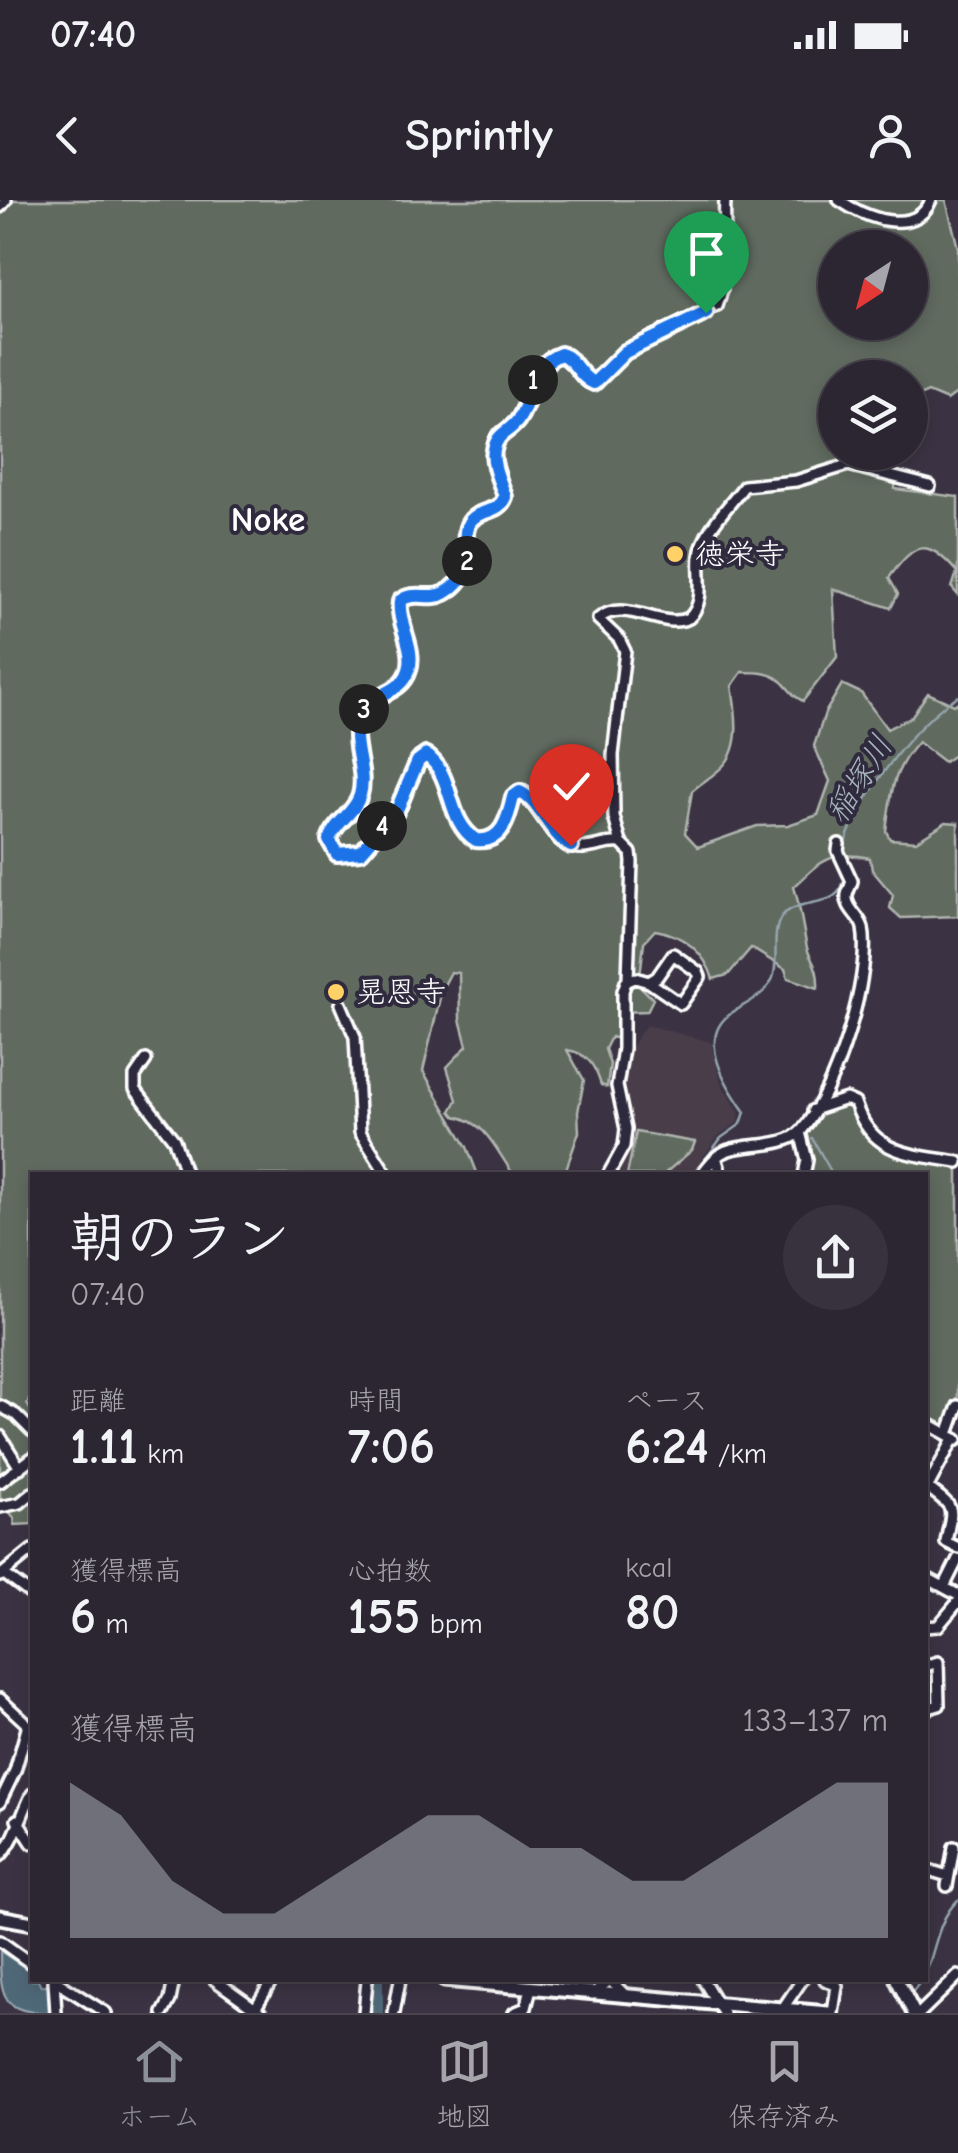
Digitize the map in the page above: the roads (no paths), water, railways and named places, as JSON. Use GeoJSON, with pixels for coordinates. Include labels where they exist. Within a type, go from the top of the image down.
{"type":"FeatureCollection","features":[{"type":"Feature","properties":{"kind":"street"},"geometry":{"type":"LineString","coordinates":[[0,206],[6,200]]}},
{"type":"Feature","properties":{"kind":"street"},"geometry":{"type":"LineString","coordinates":[[610,1172],[624,1146],[626,1128],[618,1086],[623,1049],[623,991],[628,979],[631,853],[621,844],[610,842],[585,848],[571,846],[556,835],[530,798],[520,792],[513,797],[508,818],[498,834],[492,839],[476,840],[456,816],[440,769],[426,755],[418,761],[396,812],[361,852],[337,854],[329,840],[361,790],[355,737],[362,711],[396,690],[408,674],[411,655],[400,601],[410,595],[437,596],[454,586],[466,565],[470,520],[503,503],[505,497],[492,456],[497,436],[518,421],[536,375],[553,357],[566,356],[594,383],[625,352],[716,306],[726,270],[722,235],[725,200]]}},
{"type":"Feature","properties":{"kind":"street"},"geometry":{"type":"LineString","coordinates":[[839,200],[864,214],[900,222],[920,216],[931,200]]}},
{"type":"Feature","properties":{"kind":"street"},"geometry":{"type":"LineString","coordinates":[[621,844],[614,817],[613,754],[625,652],[598,619],[612,612],[681,622],[689,618],[700,598],[698,574],[704,539],[744,486],[796,481],[848,464],[930,486]]}},
{"type":"Feature","properties":{"kind":"street"},"geometry":{"type":"LineString","coordinates":[[704,1172],[728,1150],[781,1141],[800,1132],[833,1075],[860,998],[863,925],[850,906],[847,896],[852,881],[839,848]]}},
{"type":"Feature","properties":{"kind":"street"},"geometry":{"type":"LineString","coordinates":[[628,979],[649,982],[681,1004],[700,977],[673,954],[649,982]]}},
{"type":"Feature","properties":{"kind":"street"},"geometry":{"type":"LineString","coordinates":[[341,1004],[355,1037],[360,1132],[386,1172]]}},
{"type":"Feature","properties":{"kind":"street"},"geometry":{"type":"LineString","coordinates":[[146,1060],[135,1076],[135,1089],[174,1140],[185,1172]]}},
{"type":"Feature","properties":{"kind":"street"},"geometry":{"type":"LineString","coordinates":[[813,1110],[846,1099],[856,1102],[864,1129],[877,1141],[927,1159],[958,1162]]}},
{"type":"Feature","properties":{"kind":"street"},"geometry":{"type":"LineString","coordinates":[[800,1132],[807,1160],[805,1172]]}},
{"type":"Feature","properties":{"kind":"street"},"geometry":{"type":"LineString","coordinates":[[716,1158],[718,1172]]}},
{"type":"Feature","properties":{"kind":"street"},"geometry":{"type":"LineString","coordinates":[[0,1406],[30,1430]]}},
{"type":"Feature","properties":{"kind":"street"},"geometry":{"type":"LineString","coordinates":[[928,1486],[953,1438],[958,1406]]}},
{"type":"Feature","properties":{"kind":"street"},"geometry":{"type":"LineString","coordinates":[[928,1424],[953,1438]]}},
{"type":"Feature","properties":{"kind":"street"},"geometry":{"type":"LineString","coordinates":[[0,1436],[20,1468]]}},
{"type":"Feature","properties":{"kind":"street"},"geometry":{"type":"LineString","coordinates":[[0,1482],[30,1460]]}},
{"type":"Feature","properties":{"kind":"street"},"geometry":{"type":"LineString","coordinates":[[928,1491],[950,1499],[957,1508],[946,1542],[958,1548]]}},
{"type":"Feature","properties":{"kind":"street"},"geometry":{"type":"LineString","coordinates":[[0,1507],[20,1502],[30,1494]]}},
{"type":"Feature","properties":{"kind":"street"},"geometry":{"type":"LineString","coordinates":[[30,1552],[2,1575],[30,1594]]}},
{"type":"Feature","properties":{"kind":"street"},"geometry":{"type":"LineString","coordinates":[[944,1586],[958,1560]]}},
{"type":"Feature","properties":{"kind":"street"},"geometry":{"type":"LineString","coordinates":[[928,1578],[958,1598],[938,1626],[928,1627]]}},
{"type":"Feature","properties":{"kind":"street"},"geometry":{"type":"LineString","coordinates":[[928,1665],[938,1662],[939,1704],[928,1709]]}},
{"type":"Feature","properties":{"kind":"street"},"geometry":{"type":"LineString","coordinates":[[0,1698],[30,1726],[0,1802]]}},
{"type":"Feature","properties":{"kind":"street"},"geometry":{"type":"LineString","coordinates":[[0,1856],[10,1846],[17,1820],[30,1797]]}},
{"type":"Feature","properties":{"kind":"street"},"geometry":{"type":"LineString","coordinates":[[17,1820],[30,1841]]}},
{"type":"Feature","properties":{"kind":"street"},"geometry":{"type":"LineString","coordinates":[[928,1871],[948,1881],[954,1847]]}},
{"type":"Feature","properties":{"kind":"street"},"geometry":{"type":"LineString","coordinates":[[0,1917],[30,1923]]}},
{"type":"Feature","properties":{"kind":"street"},"geometry":{"type":"LineString","coordinates":[[0,1941],[30,1963]]}},
{"type":"Feature","properties":{"kind":"street"},"geometry":{"type":"LineString","coordinates":[[898,1982],[917,2013],[958,1976]]}},
{"type":"Feature","properties":{"kind":"street"},"geometry":{"type":"LineString","coordinates":[[54,1982],[56,2013]]}},
{"type":"Feature","properties":{"kind":"street"},"geometry":{"type":"LineString","coordinates":[[57,1982],[106,2013]]}},
{"type":"Feature","properties":{"kind":"street"},"geometry":{"type":"LineString","coordinates":[[163,2013],[173,1982]]}},
{"type":"Feature","properties":{"kind":"street"},"geometry":{"type":"LineString","coordinates":[[218,1982],[258,2011],[271,1982]]}},
{"type":"Feature","properties":{"kind":"street"},"geometry":{"type":"LineString","coordinates":[[364,2013],[367,1982]]}},
{"type":"Feature","properties":{"kind":"street"},"geometry":{"type":"LineString","coordinates":[[394,2013],[400,1982]]}},
{"type":"Feature","properties":{"kind":"street"},"geometry":{"type":"LineString","coordinates":[[492,1982],[721,2008],[831,2013],[838,1986],[829,1982]]}},
{"type":"Feature","properties":{"kind":"street"},"geometry":{"type":"LineString","coordinates":[[704,1982],[721,2008]]}},
{"type":"Feature","properties":{"kind":"street"},"geometry":{"type":"LineString","coordinates":[[783,2008],[801,1982]]}},
{"type":"Feature","properties":{"kind":"street"},"geometry":{"type":"LineString","coordinates":[[514,2013],[526,2008],[531,1988]]}},
{"type":"Feature","properties":{"kind":"water"},"geometry":{"type":"Polygon","coordinates":[[[0,1951],[30,1971],[30,1982],[50,1984],[52,2013],[14,2006],[7,2000],[1,1981],[0,1951]]]}},
{"type":"Feature","properties":{"kind":"waterway","name":"稲塚川"},"geometry":{"type":"LineString","coordinates":[[842,853],[859,811],[888,766],[923,725],[958,696]]}},
{"type":"Feature","properties":{"kind":"waterway","name":"稲塚川"},"geometry":{"type":"LineString","coordinates":[[696,1172],[721,1138],[741,1124],[745,1112],[718,1063],[715,1036],[720,1024],[759,996],[772,980],[777,927],[785,913],[837,894],[845,875]]}},
{"type":"Feature","properties":{"kind":"waterway"},"geometry":{"type":"LineString","coordinates":[[812,1138],[831,1172]]}},
{"type":"Feature","properties":{"kind":"waterway"},"geometry":{"type":"LineString","coordinates":[[0,1694],[20,1709],[30,1723]]}},
{"type":"Feature","properties":{"kind":"waterway"},"geometry":{"type":"LineString","coordinates":[[0,1811],[18,1780],[30,1747]]}},
{"type":"Feature","properties":{"kind":"waterway"},"geometry":{"type":"LineString","coordinates":[[928,1966],[941,1926],[958,1900]]}},
{"type":"Feature","properties":{"kind":"waterway"},"geometry":{"type":"LineString","coordinates":[[376,1982],[376,2013]]}},
{"type":"Feature","properties":{"kind":"waterway"},"geometry":{"type":"LineString","coordinates":[[913,1991],[920,1982]]}},
{"type":"Feature","properties":{"kind":"waterway"},"geometry":{"type":"LineString","coordinates":[[902,2002],[907,2013]]}},
{"type":"Feature","properties":{"kind":"place","name":"徳栄寺"},"geometry":{"type":"Point","coordinates":[675,554]}},
{"type":"Feature","properties":{"kind":"place","name":"晃恩寺"},"geometry":{"type":"Point","coordinates":[336,992]}},
{"type":"Feature","properties":{"kind":"district","name":"Noke"},"geometry":{"type":"Point","coordinates":[268,519]}}]}
